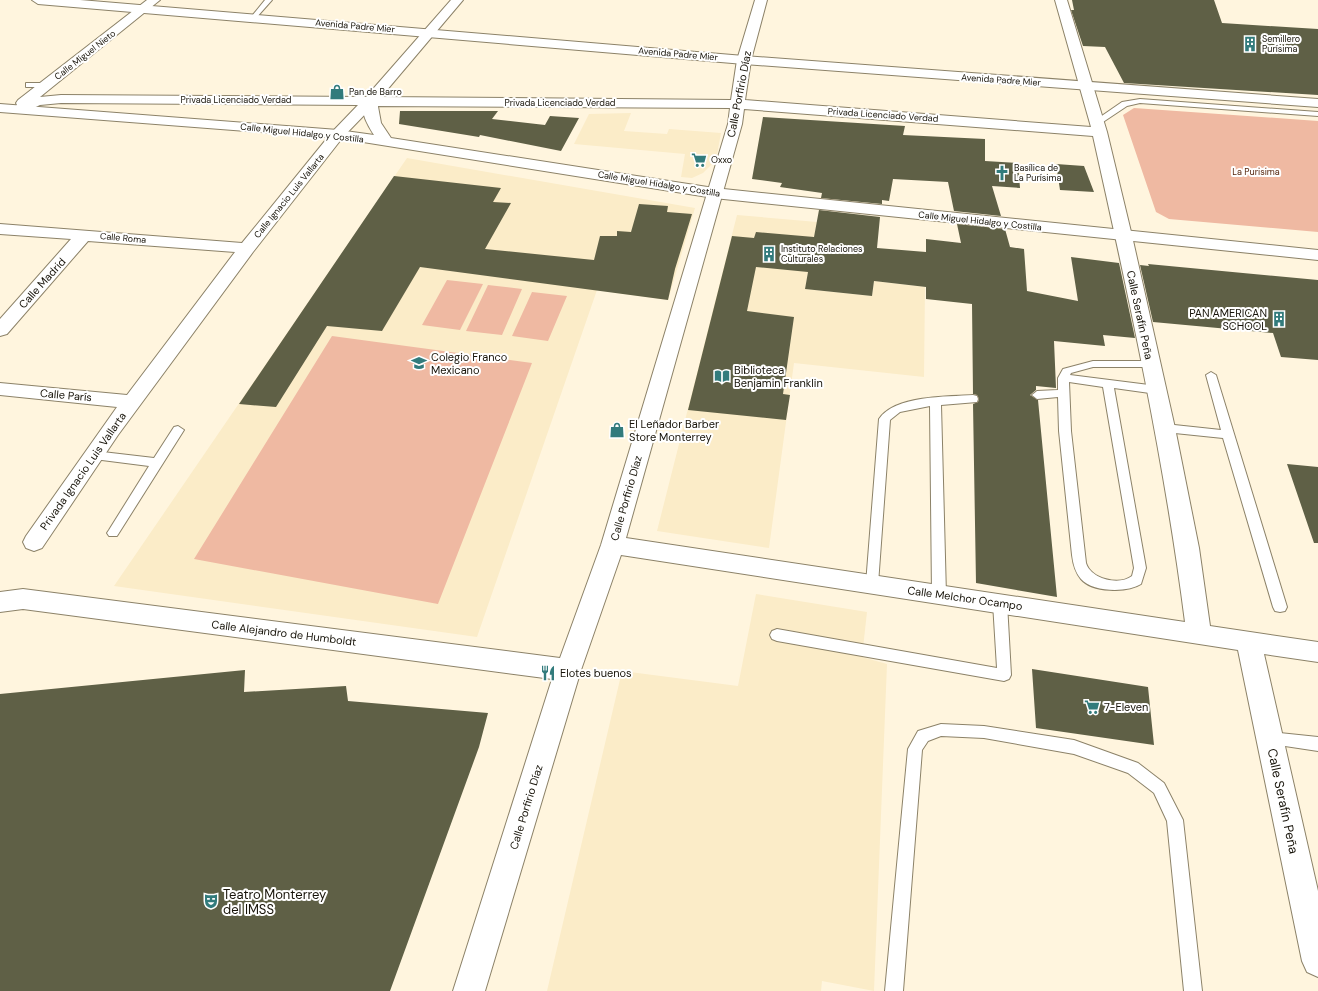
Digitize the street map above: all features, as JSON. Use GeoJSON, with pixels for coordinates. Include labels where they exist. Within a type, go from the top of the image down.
{"type":"FeatureCollection","features":[{"type":"Feature","properties":{"kind":"street","name":"Avenida Padre Mier"},"geometry":{"type":"LineString","coordinates":[[38,0],[149,4],[254,17],[744,60],[1318,103]]}},
{"type":"Feature","properties":{"kind":"street","name":"Calle Ignacio Luis Vallarta"},"geometry":{"type":"LineString","coordinates":[[132,402],[247,248],[338,134],[370,101],[457,0]]}},
{"type":"Feature","properties":{"kind":"street","name":"Calle Porfirio Díaz"},"geometry":{"type":"LineString","coordinates":[[469,991],[568,670],[613,545],[735,124],[744,60],[761,0]]}},
{"type":"Feature","properties":{"kind":"street","name":"Calle Serafín Peña"},"geometry":{"type":"LineString","coordinates":[[1061,0],[1099,127],[1124,236],[1150,364],[1157,390],[1191,570],[1199,634]]}},
{"type":"Feature","properties":{"kind":"street","name":"Calle Miguel Nieto"},"geometry":{"type":"LineString","coordinates":[[18,108],[149,4]]}},
{"type":"Feature","properties":{"kind":"street","name":"Privada Licenciado Verdad"},"geometry":{"type":"LineString","coordinates":[[18,108],[37,101],[61,99],[738,104],[1099,127]]}},
{"type":"Feature","properties":{"kind":"street"},"geometry":{"type":"LineString","coordinates":[[370,101],[370,116],[373,125],[387,142]]}},
{"type":"Feature","properties":{"kind":"street","name":"Calle Miguel Hidalgo y Costilla"},"geometry":{"type":"LineString","coordinates":[[0,108],[18,108],[338,134],[714,193],[1318,255]]}},
{"type":"Feature","properties":{"kind":"street","name":"Calle Roma"},"geometry":{"type":"LineString","coordinates":[[0,229],[247,248]]}},
{"type":"Feature","properties":{"kind":"street","name":"Calle Madrid"},"geometry":{"type":"LineString","coordinates":[[0,330],[84,235]]}},
{"type":"Feature","properties":{"kind":"street","name":"Calle París"},"geometry":{"type":"LineString","coordinates":[[0,389],[132,402]]}},
{"type":"Feature","properties":{"kind":"street","name":"Privada Ignacio Luis Vallarta"},"geometry":{"type":"LineString","coordinates":[[34,542],[132,402]]}},
{"type":"Feature","properties":{"kind":"street","name":"Calle Melchor Ocampo"},"geometry":{"type":"LineString","coordinates":[[613,545],[1199,634],[1249,640],[1318,652]]}},
{"type":"Feature","properties":{"kind":"street","name":"Calle Alejandro de Humboldt"},"geometry":{"type":"LineString","coordinates":[[0,602],[23,599],[568,670]]}},
{"type":"Feature","properties":{"kind":"street","name":"Calle Serafín Peña"},"geometry":{"type":"LineString","coordinates":[[1249,640],[1318,961]]}},
{"type":"Feature","properties":{"kind":"lane"},"geometry":{"type":"LineString","coordinates":[[254,17],[269,0]]}},
{"type":"Feature","properties":{"kind":"lane"},"geometry":{"type":"LineString","coordinates":[[29,85],[46,85]]}},
{"type":"Feature","properties":{"kind":"lane"},"geometry":{"type":"LineString","coordinates":[[1099,127],[1125,104],[1140,101],[1318,114]]}},
{"type":"Feature","properties":{"kind":"lane"},"geometry":{"type":"LineString","coordinates":[[1108,384],[1140,568],[1139,575],[1135,581],[1127,585],[1096,582],[1086,576],[1080,566],[1065,439],[1062,378],[1067,371],[1093,364],[1150,364]]}},
{"type":"Feature","properties":{"kind":"lane"},"geometry":{"type":"LineString","coordinates":[[1211,375],[1280,607]]}},
{"type":"Feature","properties":{"kind":"lane"},"geometry":{"type":"LineString","coordinates":[[1062,378],[1157,390]]}},
{"type":"Feature","properties":{"kind":"lane"},"geometry":{"type":"LineString","coordinates":[[1037,395],[1062,393]]}},
{"type":"Feature","properties":{"kind":"lane"},"geometry":{"type":"LineString","coordinates":[[872,584],[885,419],[896,409],[919,403],[973,399]]}},
{"type":"Feature","properties":{"kind":"lane"},"geometry":{"type":"LineString","coordinates":[[935,402],[939,595]]}},
{"type":"Feature","properties":{"kind":"lane"},"geometry":{"type":"LineString","coordinates":[[1164,428],[1228,435]]}},
{"type":"Feature","properties":{"kind":"lane"},"geometry":{"type":"LineString","coordinates":[[113,533],[178,430]]}},
{"type":"Feature","properties":{"kind":"lane"},"geometry":{"type":"LineString","coordinates":[[94,455],[158,463]]}},
{"type":"Feature","properties":{"kind":"lane"},"geometry":{"type":"LineString","coordinates":[[777,635],[1004,675],[1000,603]]}},
{"type":"Feature","properties":{"kind":"lane"},"geometry":{"type":"LineString","coordinates":[[894,991],[915,749],[924,736],[941,730],[984,732],[1074,747],[1133,768],[1159,788],[1175,820],[1193,991]]}},
{"type":"Feature","properties":{"kind":"lane"},"geometry":{"type":"LineString","coordinates":[[1270,738],[1318,744]]}},
{"type":"Feature","properties":{"kind":"shaded area"},"geometry":{"type":"Polygon","coordinates":[[[631,113],[624,131],[667,134],[669,129],[721,133],[716,160],[703,173],[692,178],[681,177],[685,154],[574,144],[589,114],[631,113]]]}},
{"type":"Feature","properties":{"kind":"shaded area","name":"Colegio Franco Mexicano"},"geometry":{"type":"Polygon","coordinates":[[[407,158],[695,208],[668,300],[597,290],[477,637],[114,586],[407,158]]]}},
{"type":"Feature","properties":{"kind":"shaded area"},"geometry":{"type":"Polygon","coordinates":[[[737,215],[817,222],[805,289],[872,296],[874,281],[925,287],[924,377],[794,363],[769,548],[657,531],[737,215]]]}},
{"type":"Feature","properties":{"kind":"shaded area"},"geometry":{"type":"Polygon","coordinates":[[[756,594],[867,612],[862,657],[887,664],[874,991],[822,981],[821,991],[547,991],[622,671],[738,686],[756,594]]]}},
{"type":"Feature","properties":{"kind":"green space","name":"La Purisima"},"geometry":{"type":"Polygon","coordinates":[[[1134,108],[1318,121],[1318,232],[1169,219],[1156,212],[1123,115],[1134,108]]]}},
{"type":"Feature","properties":{"kind":"green space"},"geometry":{"type":"Polygon","coordinates":[[[447,280],[483,284],[460,330],[422,325],[447,280]]]}},
{"type":"Feature","properties":{"kind":"green space"},"geometry":{"type":"Polygon","coordinates":[[[488,285],[522,289],[502,335],[466,331],[488,285]]]}},
{"type":"Feature","properties":{"kind":"green space"},"geometry":{"type":"Polygon","coordinates":[[[532,292],[567,296],[548,341],[512,336],[532,292]]]}},
{"type":"Feature","properties":{"kind":"green space"},"geometry":{"type":"Polygon","coordinates":[[[332,336],[532,363],[438,604],[194,559],[332,336]]]}},
{"type":"Feature","properties":{"kind":"building"},"geometry":{"type":"Polygon","coordinates":[[[1072,0],[1214,0],[1222,23],[1318,29],[1318,95],[1124,83],[1105,47],[1083,46],[1071,10],[1074,10],[1072,0]]]}},
{"type":"Feature","properties":{"kind":"building"},"geometry":{"type":"Polygon","coordinates":[[[400,111],[498,111],[492,119],[545,125],[550,116],[579,118],[561,151],[480,135],[479,137],[399,124],[400,111]]]}},
{"type":"Feature","properties":{"kind":"building"},"geometry":{"type":"Polygon","coordinates":[[[763,117],[905,126],[903,135],[985,139],[985,161],[1018,163],[1020,188],[992,186],[1001,216],[954,211],[948,182],[893,179],[889,201],[882,200],[882,204],[821,198],[822,193],[780,187],[782,183],[752,179],[763,117]]]}},
{"type":"Feature","properties":{"kind":"building"},"geometry":{"type":"Polygon","coordinates":[[[1056,164],[1084,166],[1094,192],[1060,190],[1056,164]]]}},
{"type":"Feature","properties":{"kind":"building"},"geometry":{"type":"Polygon","coordinates":[[[394,176],[501,188],[493,202],[511,203],[485,249],[594,260],[600,236],[617,236],[617,231],[631,232],[639,204],[668,206],[667,212],[692,214],[675,269],[668,300],[420,267],[382,331],[327,326],[276,407],[239,404],[394,176]]]}},
{"type":"Feature","properties":{"kind":"building"},"geometry":{"type":"Polygon","coordinates":[[[819,210],[880,217],[877,248],[926,252],[926,239],[961,243],[957,224],[1005,229],[1010,247],[1024,249],[1027,291],[1078,301],[1071,257],[1119,263],[1135,338],[1103,335],[1105,346],[1054,341],[1056,388],[1036,386],[1036,390],[1030,395],[1038,400],[1057,597],[976,583],[973,404],[978,402],[979,399],[977,395],[973,394],[972,304],[926,299],[926,287],[874,281],[872,296],[805,289],[808,272],[756,267],[747,311],[794,317],[783,394],[790,395],[786,420],[688,410],[732,236],[754,238],[756,232],[814,237],[819,210]]]}},
{"type":"Feature","properties":{"kind":"building"},"geometry":{"type":"Polygon","coordinates":[[[1148,264],[1318,280],[1318,360],[1281,357],[1273,333],[1153,322],[1140,265],[1149,266],[1148,264]]]}},
{"type":"Feature","properties":{"kind":"building"},"geometry":{"type":"Polygon","coordinates":[[[1287,464],[1318,467],[1318,543],[1314,543],[1287,464]]]}},
{"type":"Feature","properties":{"kind":"building","name":"7-Eleven"},"geometry":{"type":"Polygon","coordinates":[[[1032,669],[1148,687],[1154,745],[1036,728],[1032,669]]]}},
{"type":"Feature","properties":{"kind":"building","name":"Teatro Monterrey del IMSS"},"geometry":{"type":"Polygon","coordinates":[[[245,670],[244,692],[346,686],[348,701],[488,713],[479,747],[390,991],[0,991],[0,694],[245,670]]]}},
{"type":"Feature","properties":{"kind":"place","name":"Semillero Purísima"},"geometry":{"type":"Point","coordinates":[1250,44]}},
{"type":"Feature","properties":{"kind":"place","name":"Pan de Barro"},"geometry":{"type":"Point","coordinates":[337,92]}},
{"type":"Feature","properties":{"kind":"place","name":"Oxxo"},"geometry":{"type":"Point","coordinates":[699,160]}},
{"type":"Feature","properties":{"kind":"place","name":"Basílica de La Purísima"},"geometry":{"type":"Point","coordinates":[1002,173]}},
{"type":"Feature","properties":{"kind":"place","name":"Instituto Relaciones Culturales"},"geometry":{"type":"Point","coordinates":[769,254]}},
{"type":"Feature","properties":{"kind":"place","name":"PAN AMERICAN SCHOOL"},"geometry":{"type":"Point","coordinates":[1279,319]}},
{"type":"Feature","properties":{"kind":"place","name":"Colegio Franco Mexicano"},"geometry":{"type":"Point","coordinates":[419,363]}},
{"type":"Feature","properties":{"kind":"place","name":"Biblioteca Benjamin Franklin"},"geometry":{"type":"Point","coordinates":[722,376]}},
{"type":"Feature","properties":{"kind":"place","name":"El Leñador Barber Store Monterrey"},"geometry":{"type":"Point","coordinates":[617,430]}},
{"type":"Feature","properties":{"kind":"place","name":"Elotes buenos"},"geometry":{"type":"Point","coordinates":[548,673]}},
{"type":"Feature","properties":{"kind":"place","name":"7-Eleven"},"geometry":{"type":"Point","coordinates":[1092,707]}},
{"type":"Feature","properties":{"kind":"place","name":"Teatro Monterrey del IMSS"},"geometry":{"type":"Point","coordinates":[211,901]}}]}
